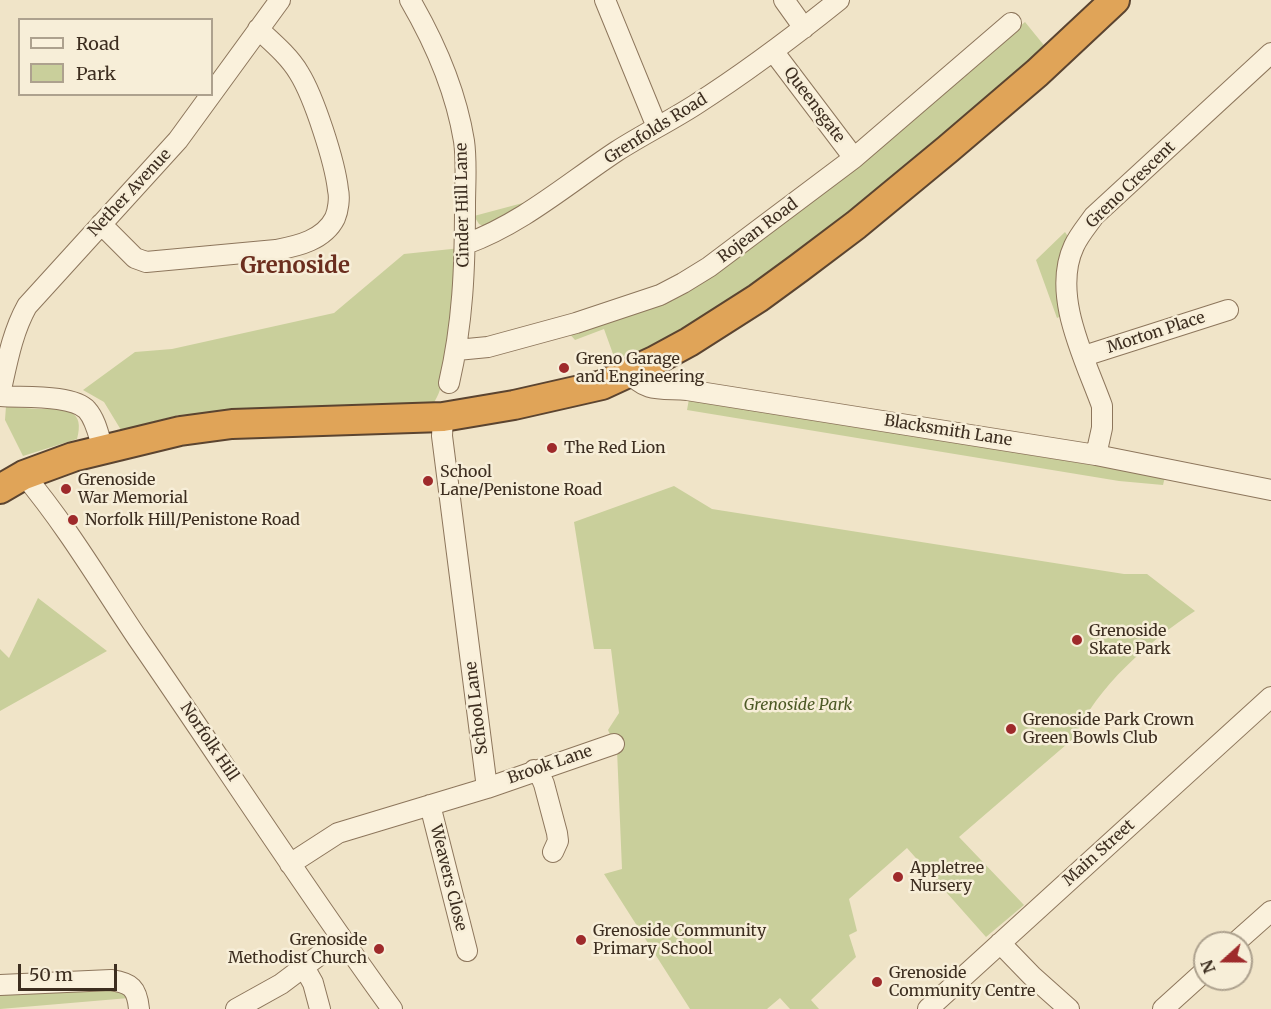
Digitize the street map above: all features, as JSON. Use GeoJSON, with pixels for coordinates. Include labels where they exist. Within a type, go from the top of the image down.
{"type":"FeatureCollection","features":[{"type":"Feature","properties":{"kind":"highway"},"geometry":{"type":"LineString","coordinates":[[12,482],[73,457],[180,431],[232,424],[443,417],[514,405],[602,385],[689,342],[731,316],[856,225],[1037,73],[1116,0]]}},
{"type":"Feature","properties":{"kind":"street","name":"Nether Avenue"},"geometry":{"type":"LineString","coordinates":[[213,95],[280,0]]}},
{"type":"Feature","properties":{"kind":"street","name":"Cinder Hill Lane"},"geometry":{"type":"LineString","coordinates":[[410,0],[434,46],[459,117],[464,143],[466,244],[464,298],[457,350],[449,383]]}},
{"type":"Feature","properties":{"kind":"street"},"geometry":{"type":"LineString","coordinates":[[605,0],[657,128]]}},
{"type":"Feature","properties":{"kind":"street"},"geometry":{"type":"LineString","coordinates":[[784,0],[804,28]]}},
{"type":"Feature","properties":{"kind":"street","name":"Grenfolds Road"},"geometry":{"type":"LineString","coordinates":[[466,244],[514,222],[548,201],[616,152],[701,101],[773,51],[839,0]]}},
{"type":"Feature","properties":{"kind":"street","name":"Rojean Road"},"geometry":{"type":"LineString","coordinates":[[457,350],[488,347],[542,333],[660,295],[709,267],[854,158],[1011,23]]}},
{"type":"Feature","properties":{"kind":"street"},"geometry":{"type":"LineString","coordinates":[[101,224],[135,258],[146,262],[297,246],[317,236],[335,218],[339,193],[310,96],[295,66],[258,29]]}},
{"type":"Feature","properties":{"kind":"street","name":"Queensgate"},"geometry":{"type":"LineString","coordinates":[[773,51],[854,158]]}},
{"type":"Feature","properties":{"kind":"street","name":"Greno Crescent"},"geometry":{"type":"LineString","coordinates":[[1096,455],[1104,417],[1102,406],[1069,312],[1066,295],[1073,248],[1094,216],[1107,203],[1271,53]]}},
{"type":"Feature","properties":{"kind":"street","name":"Nether Avenue"},"geometry":{"type":"LineString","coordinates":[[0,395],[12,339],[18,321],[27,306],[178,140],[212,96]]}},
{"type":"Feature","properties":{"kind":"street","name":"Morton Place"},"geometry":{"type":"LineString","coordinates":[[1084,356],[1228,310]]}},
{"type":"Feature","properties":{"kind":"street","name":"Blacksmith Lane"},"geometry":{"type":"LineString","coordinates":[[630,372],[636,382],[644,386],[687,390],[1096,455],[1271,490]]}},
{"type":"Feature","properties":{"kind":"street"},"geometry":{"type":"LineString","coordinates":[[0,395],[61,400],[78,404],[92,416],[103,449]]}},
{"type":"Feature","properties":{"kind":"street","name":"School Lane"},"geometry":{"type":"LineString","coordinates":[[443,417],[442,436],[487,788]]}},
{"type":"Feature","properties":{"kind":"street","name":"Norfolk Hill"},"geometry":{"type":"LineString","coordinates":[[12,482],[63,528],[341,939],[392,1009]]}},
{"type":"Feature","properties":{"kind":"street","name":"Main Street"},"geometry":{"type":"LineString","coordinates":[[928,1009],[1271,697]]}},
{"type":"Feature","properties":{"kind":"street","name":"Brook Lane"},"geometry":{"type":"LineString","coordinates":[[487,788],[614,744]]}},
{"type":"Feature","properties":{"kind":"street"},"geometry":{"type":"LineString","coordinates":[[534,770],[544,784],[557,834],[558,841],[553,852]]}},
{"type":"Feature","properties":{"kind":"street"},"geometry":{"type":"LineString","coordinates":[[290,864],[338,833],[487,788]]}},
{"type":"Feature","properties":{"kind":"street","name":"Weavers Close"},"geometry":{"type":"LineString","coordinates":[[430,805],[467,951]]}},
{"type":"Feature","properties":{"kind":"street"},"geometry":{"type":"LineString","coordinates":[[1248,931],[1271,911]]}},
{"type":"Feature","properties":{"kind":"street"},"geometry":{"type":"LineString","coordinates":[[236,1009],[281,984],[341,939]]}},
{"type":"Feature","properties":{"kind":"street"},"geometry":{"type":"LineString","coordinates":[[1000,943],[1032,976],[1070,1009]]}},
{"type":"Feature","properties":{"kind":"street"},"geometry":{"type":"LineString","coordinates":[[304,967],[313,983],[320,1009]]}},
{"type":"Feature","properties":{"kind":"street"},"geometry":{"type":"LineString","coordinates":[[0,985],[111,980],[126,982],[135,993],[139,1009]]}},
{"type":"Feature","properties":{"kind":"street"},"geometry":{"type":"LineString","coordinates":[[1162,1009],[1193,982]]}},
{"type":"Feature","properties":{"kind":"green space"},"geometry":{"type":"Polygon","coordinates":[[[1025,22],[1047,49],[886,184],[760,280],[663,344],[617,365],[604,329],[575,340],[568,332],[768,233],[1025,22]]]}},
{"type":"Feature","properties":{"kind":"green space"},"geometry":{"type":"Polygon","coordinates":[[[534,200],[485,227],[479,224],[474,216],[534,200]]]}},
{"type":"Feature","properties":{"kind":"green space"},"geometry":{"type":"Polygon","coordinates":[[[1065,232],[1069,238],[1059,277],[1058,296],[1061,316],[1057,318],[1036,260],[1065,232]]]}},
{"type":"Feature","properties":{"kind":"green space"},"geometry":{"type":"Polygon","coordinates":[[[461,248],[448,358],[437,397],[430,407],[179,415],[121,430],[104,402],[83,390],[135,352],[172,349],[334,313],[404,254],[461,248]]]}},
{"type":"Feature","properties":{"kind":"green space"},"geometry":{"type":"Polygon","coordinates":[[[689,399],[1165,477],[1163,485],[1119,481],[687,410],[689,399]]]}},
{"type":"Feature","properties":{"kind":"green space"},"geometry":{"type":"Polygon","coordinates":[[[6,406],[72,413],[78,422],[77,439],[23,456],[5,420],[6,406]]]}},
{"type":"Feature","properties":{"kind":"green space","name":"Grenoside Park"},"geometry":{"type":"Polygon","coordinates":[[[674,486],[712,509],[1124,574],[1147,574],[1195,611],[1160,636],[1110,683],[1084,719],[1074,738],[959,837],[1024,905],[986,937],[907,848],[849,899],[857,931],[849,935],[856,957],[811,1000],[819,1009],[790,1009],[780,998],[767,1009],[690,1009],[604,874],[622,869],[617,750],[608,730],[619,713],[611,649],[594,649],[574,522],[674,486]]]}},
{"type":"Feature","properties":{"kind":"green space"},"geometry":{"type":"Polygon","coordinates":[[[38,598],[107,651],[0,711],[0,649],[9,658],[38,598]]]}},
{"type":"Feature","properties":{"kind":"green space"},"geometry":{"type":"Polygon","coordinates":[[[98,988],[120,991],[129,998],[0,1009],[0,990],[98,988]]]}},
{"type":"Feature","properties":{"kind":"place","name":"Greno Garage and Engineering"},"geometry":{"type":"Point","coordinates":[564,368]}},
{"type":"Feature","properties":{"kind":"place","name":"The Red Lion"},"geometry":{"type":"Point","coordinates":[552,448]}},
{"type":"Feature","properties":{"kind":"place","name":"School Lane/Penistone Road"},"geometry":{"type":"Point","coordinates":[428,481]}},
{"type":"Feature","properties":{"kind":"place","name":"Grenoside War Memorial"},"geometry":{"type":"Point","coordinates":[66,489]}},
{"type":"Feature","properties":{"kind":"place","name":"Norfolk Hill/Penistone Road"},"geometry":{"type":"Point","coordinates":[73,520]}},
{"type":"Feature","properties":{"kind":"place","name":"Grenoside Skate Park"},"geometry":{"type":"Point","coordinates":[1077,640]}},
{"type":"Feature","properties":{"kind":"place","name":"Grenoside Park Crown Green Bowls Club"},"geometry":{"type":"Point","coordinates":[1011,729]}},
{"type":"Feature","properties":{"kind":"place","name":"Appletree Nursery"},"geometry":{"type":"Point","coordinates":[898,877]}},
{"type":"Feature","properties":{"kind":"place","name":"Grenoside Community Primary School"},"geometry":{"type":"Point","coordinates":[581,940]}},
{"type":"Feature","properties":{"kind":"place","name":"Grenoside Methodist Church"},"geometry":{"type":"Point","coordinates":[379,949]}},
{"type":"Feature","properties":{"kind":"place","name":"Grenoside Community Centre"},"geometry":{"type":"Point","coordinates":[877,982]}},
{"type":"Feature","properties":{"kind":"district","name":"Grenoside"},"geometry":{"type":"Point","coordinates":[295,267]}}]}
